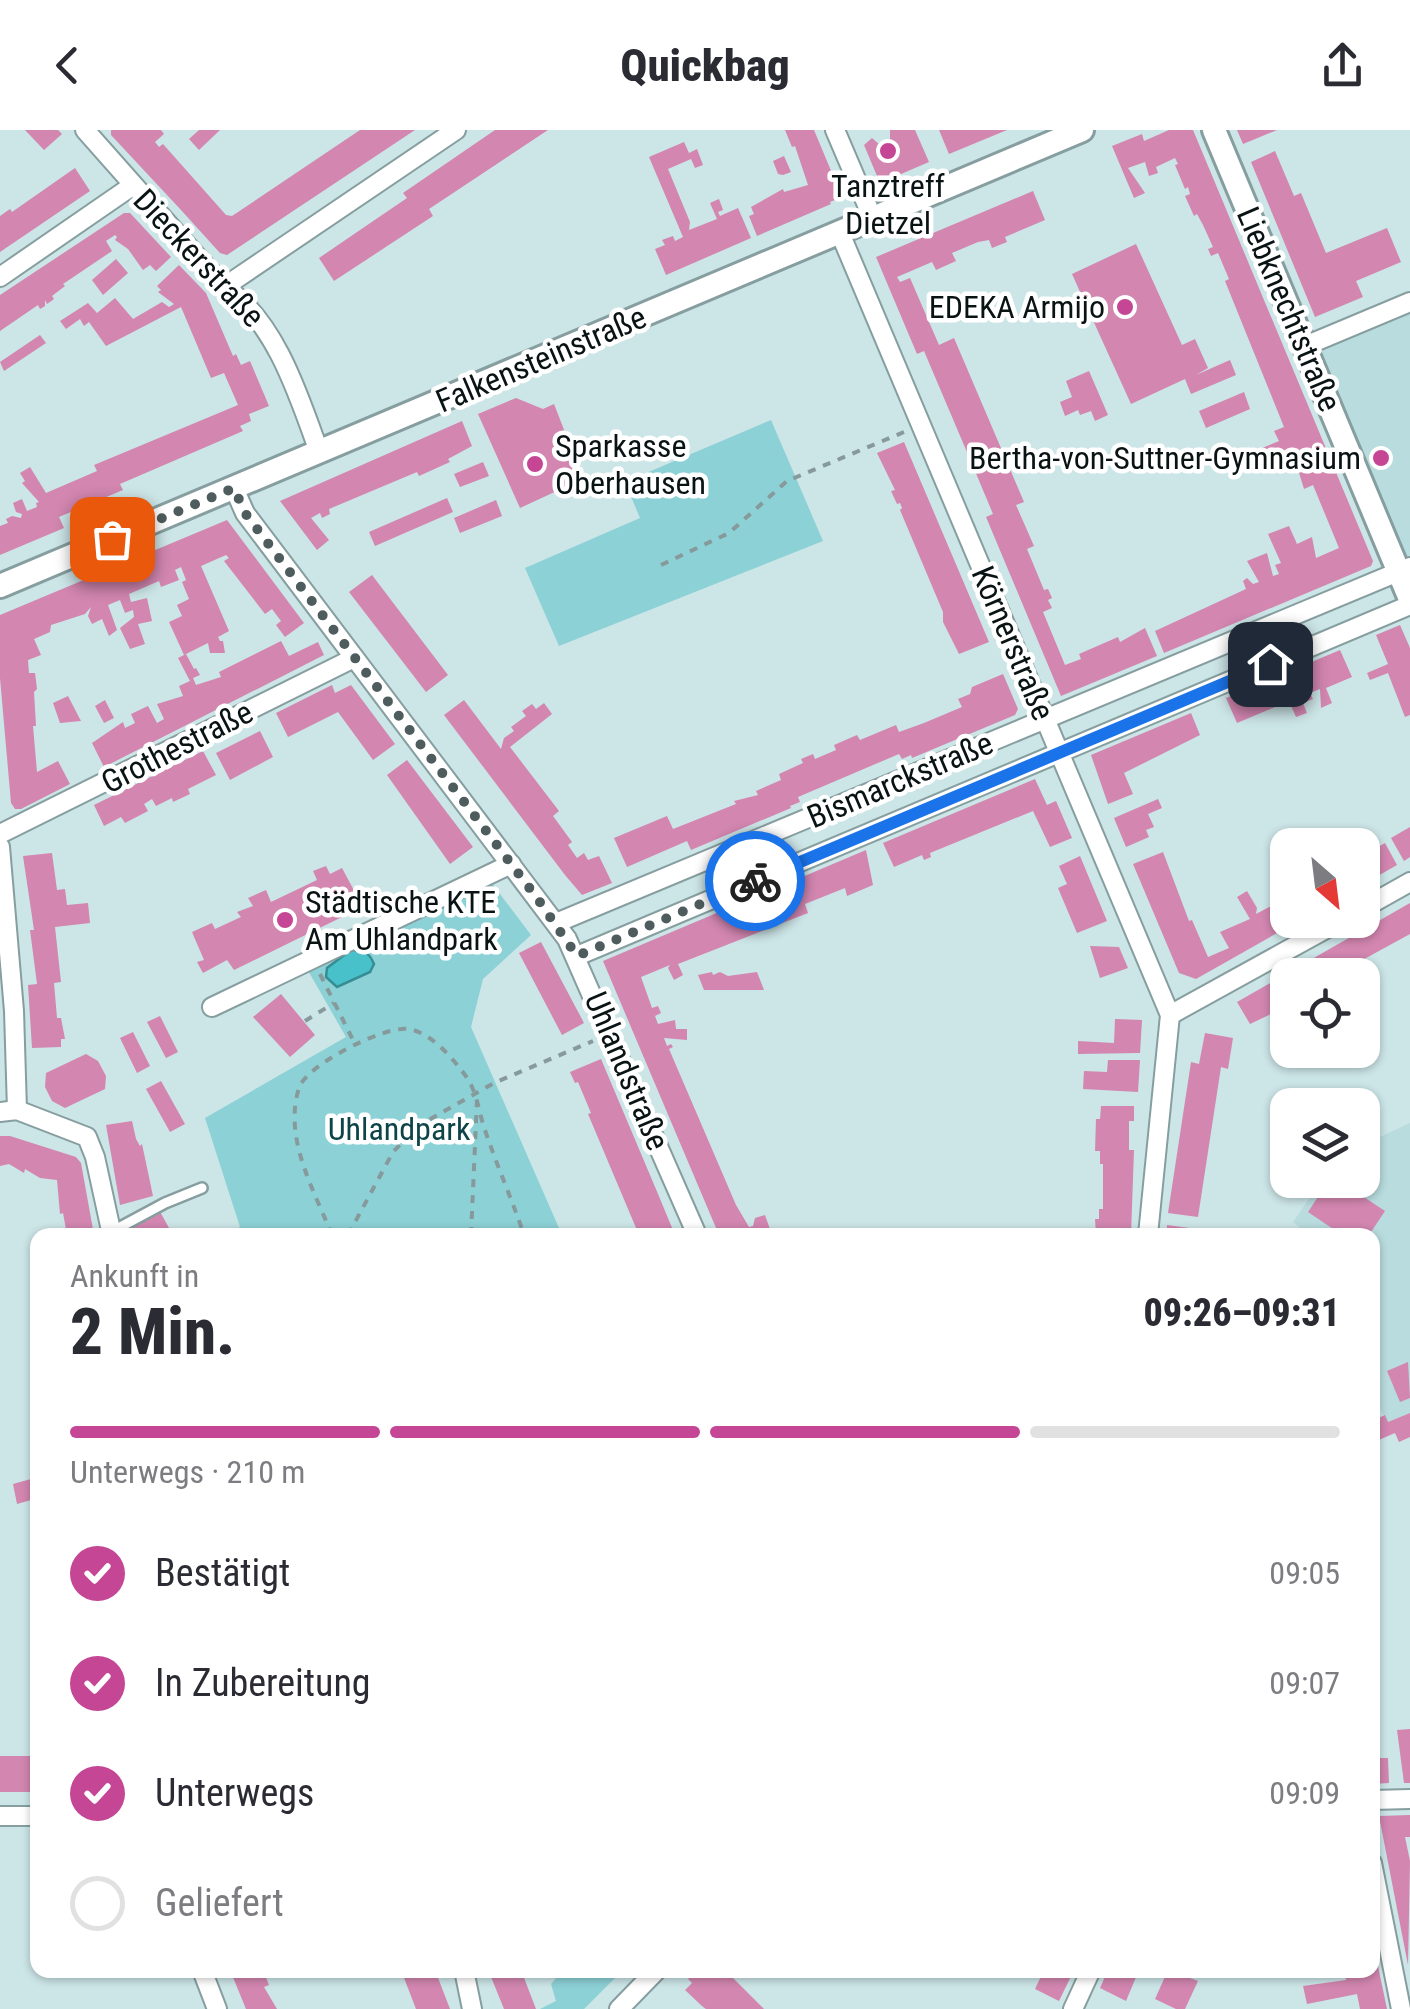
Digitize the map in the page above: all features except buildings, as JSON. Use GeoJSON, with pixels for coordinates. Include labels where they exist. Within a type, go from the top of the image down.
{"type":"FeatureCollection","features":[{"type":"Feature","properties":{"kind":"street","name":"Dieckerstraße"},"geometry":{"type":"LineString","coordinates":[[85,130],[266,330],[320,452]]}},
{"type":"Feature","properties":{"kind":"street"},"geometry":{"type":"LineString","coordinates":[[224,287],[456,130]]}},
{"type":"Feature","properties":{"kind":"street"},"geometry":{"type":"LineString","coordinates":[[835,130],[873,218]]}},
{"type":"Feature","properties":{"kind":"street","name":"Falkensteinstraße"},"geometry":{"type":"LineString","coordinates":[[0,586],[1082,130]]}},
{"type":"Feature","properties":{"kind":"street","name":"Liebknechtstraße"},"geometry":{"type":"LineString","coordinates":[[1214,130],[1304,346],[1404,569],[1410,602]]}},
{"type":"Feature","properties":{"kind":"street"},"geometry":{"type":"LineString","coordinates":[[0,277],[132,186]]}},
{"type":"Feature","properties":{"kind":"street","name":"Körnerstraße"},"geometry":{"type":"LineString","coordinates":[[840,233],[1170,1015],[1149,1228]]}},
{"type":"Feature","properties":{"kind":"street"},"geometry":{"type":"LineString","coordinates":[[1304,346],[1410,302]]}},
{"type":"Feature","properties":{"kind":"street","name":"Uhlandstraße"},"geometry":{"type":"LineString","coordinates":[[234,488],[245,513],[577,956],[694,1228]]}},
{"type":"Feature","properties":{"kind":"street","name":"Bismarckstraße"},"geometry":{"type":"LineString","coordinates":[[556,924],[1404,569]]}},
{"type":"Feature","properties":{"kind":"street","name":"Bismarckstraße"},"geometry":{"type":"LineString","coordinates":[[577,956],[1410,602]]}},
{"type":"Feature","properties":{"kind":"street","name":"Grothestraße"},"geometry":{"type":"LineString","coordinates":[[0,834],[354,658]]}},
{"type":"Feature","properties":{"kind":"street"},"geometry":{"type":"LineString","coordinates":[[0,846],[14,1011],[9,1111],[90,1141],[111,1228]]}},
{"type":"Feature","properties":{"kind":"street"},"geometry":{"type":"LineString","coordinates":[[212,1007],[511,864]]}},
{"type":"Feature","properties":{"kind":"street"},"geometry":{"type":"LineString","coordinates":[[1380,899],[1410,882]]}},
{"type":"Feature","properties":{"kind":"street"},"geometry":{"type":"LineString","coordinates":[[1170,1015],[1309,938]]}},
{"type":"Feature","properties":{"kind":"street"},"geometry":{"type":"LineString","coordinates":[[1380,1800],[1410,1799]]}},
{"type":"Feature","properties":{"kind":"street"},"geometry":{"type":"LineString","coordinates":[[0,1816],[30,1816]]}},
{"type":"Feature","properties":{"kind":"street"},"geometry":{"type":"LineString","coordinates":[[1380,1903],[1401,2009]]}},
{"type":"Feature","properties":{"kind":"street"},"geometry":{"type":"LineString","coordinates":[[205,1978],[217,2009]]}},
{"type":"Feature","properties":{"kind":"street"},"geometry":{"type":"LineString","coordinates":[[466,1978],[472,2009]]}},
{"type":"Feature","properties":{"kind":"street"},"geometry":{"type":"LineString","coordinates":[[619,2009],[650,1978]]}},
{"type":"Feature","properties":{"kind":"street"},"geometry":{"type":"LineString","coordinates":[[1073,2009],[1087,1978]]}},
{"type":"Feature","properties":{"kind":"lane"},"geometry":{"type":"LineString","coordinates":[[122,1228],[165,1202],[202,1188]]}},
{"type":"Feature","properties":{"kind":"path"},"geometry":{"type":"LineString","coordinates":[[661,565],[729,533],[787,480],[922,424]]}},
{"type":"Feature","properties":{"kind":"path"},"geometry":{"type":"LineString","coordinates":[[311,958],[356,1046]]}},
{"type":"Feature","properties":{"kind":"path"},"geometry":{"type":"LineString","coordinates":[[305,1021],[334,1003]]}},
{"type":"Feature","properties":{"kind":"path"},"geometry":{"type":"LineString","coordinates":[[329,1228],[298,1149],[297,1094],[312,1068],[390,1030],[418,1032],[444,1050],[477,1094],[484,1127],[521,1228]]}},
{"type":"Feature","properties":{"kind":"path"},"geometry":{"type":"LineString","coordinates":[[352,1228],[394,1152],[418,1126],[494,1083],[611,1033]]}},
{"type":"Feature","properties":{"kind":"path"},"geometry":{"type":"LineString","coordinates":[[471,1228],[477,1094]]}},
{"type":"Feature","properties":{"kind":"shaded area","name":"Bertha-von-Suttner-Gymnasium"},"geometry":{"type":"Polygon","coordinates":[[[1410,302],[1410,598],[1305,346],[1410,302]]]}},
{"type":"Feature","properties":{"kind":"shaded area"},"geometry":{"type":"Polygon","coordinates":[[[351,950],[366,952],[374,964],[370,972],[337,987],[326,977],[327,968],[351,950]]]}},
{"type":"Feature","properties":{"kind":"shaded area"},"geometry":{"type":"Polygon","coordinates":[[[1410,1123],[1410,1413],[1388,1422],[1380,1409],[1380,1228],[1300,1228],[1293,1222],[1310,1198],[1380,1198],[1380,1137],[1410,1123]]]}},
{"type":"Feature","properties":{"kind":"green space"},"geometry":{"type":"Polygon","coordinates":[[[771,420],[823,541],[559,646],[525,568],[640,518],[625,482],[771,420]]]}},
{"type":"Feature","properties":{"kind":"green space","name":"Uhlandpark"},"geometry":{"type":"Polygon","coordinates":[[[485,874],[531,935],[483,979],[471,1027],[559,1228],[238,1228],[205,1118],[346,1037],[306,967],[485,874]]]}},
{"type":"Feature","properties":{"kind":"green space"},"geometry":{"type":"Polygon","coordinates":[[[556,1978],[615,1978],[584,2009],[540,2009],[556,2001],[551,1984],[556,1978]]]}},
{"type":"Feature","properties":{"kind":"way so far"},"geometry":{"type":"LineString","coordinates":[[112,539],[234,488],[245,513],[577,956],[755,881]]}},
{"type":"Feature","properties":{"kind":"place","name":"Tanztreff Dietzel"},"geometry":{"type":"Point","coordinates":[888,151]}},
{"type":"Feature","properties":{"kind":"place","name":"EDEKA Armijo"},"geometry":{"type":"Point","coordinates":[1125,307]}},
{"type":"Feature","properties":{"kind":"place","name":"Bertha-von-Suttner-Gymnasium"},"geometry":{"type":"Point","coordinates":[1381,458]}},
{"type":"Feature","properties":{"kind":"place","name":"Sparkasse Oberhausen"},"geometry":{"type":"Point","coordinates":[535,464]}},
{"type":"Feature","properties":{"kind":"place","name":"Städtische KTE Am Uhlandpark"},"geometry":{"type":"Point","coordinates":[285,920]}},
{"type":"Feature","properties":{"kind":"route"},"geometry":{"type":"LineString","coordinates":[[755,881],[1270,664]]}}]}
